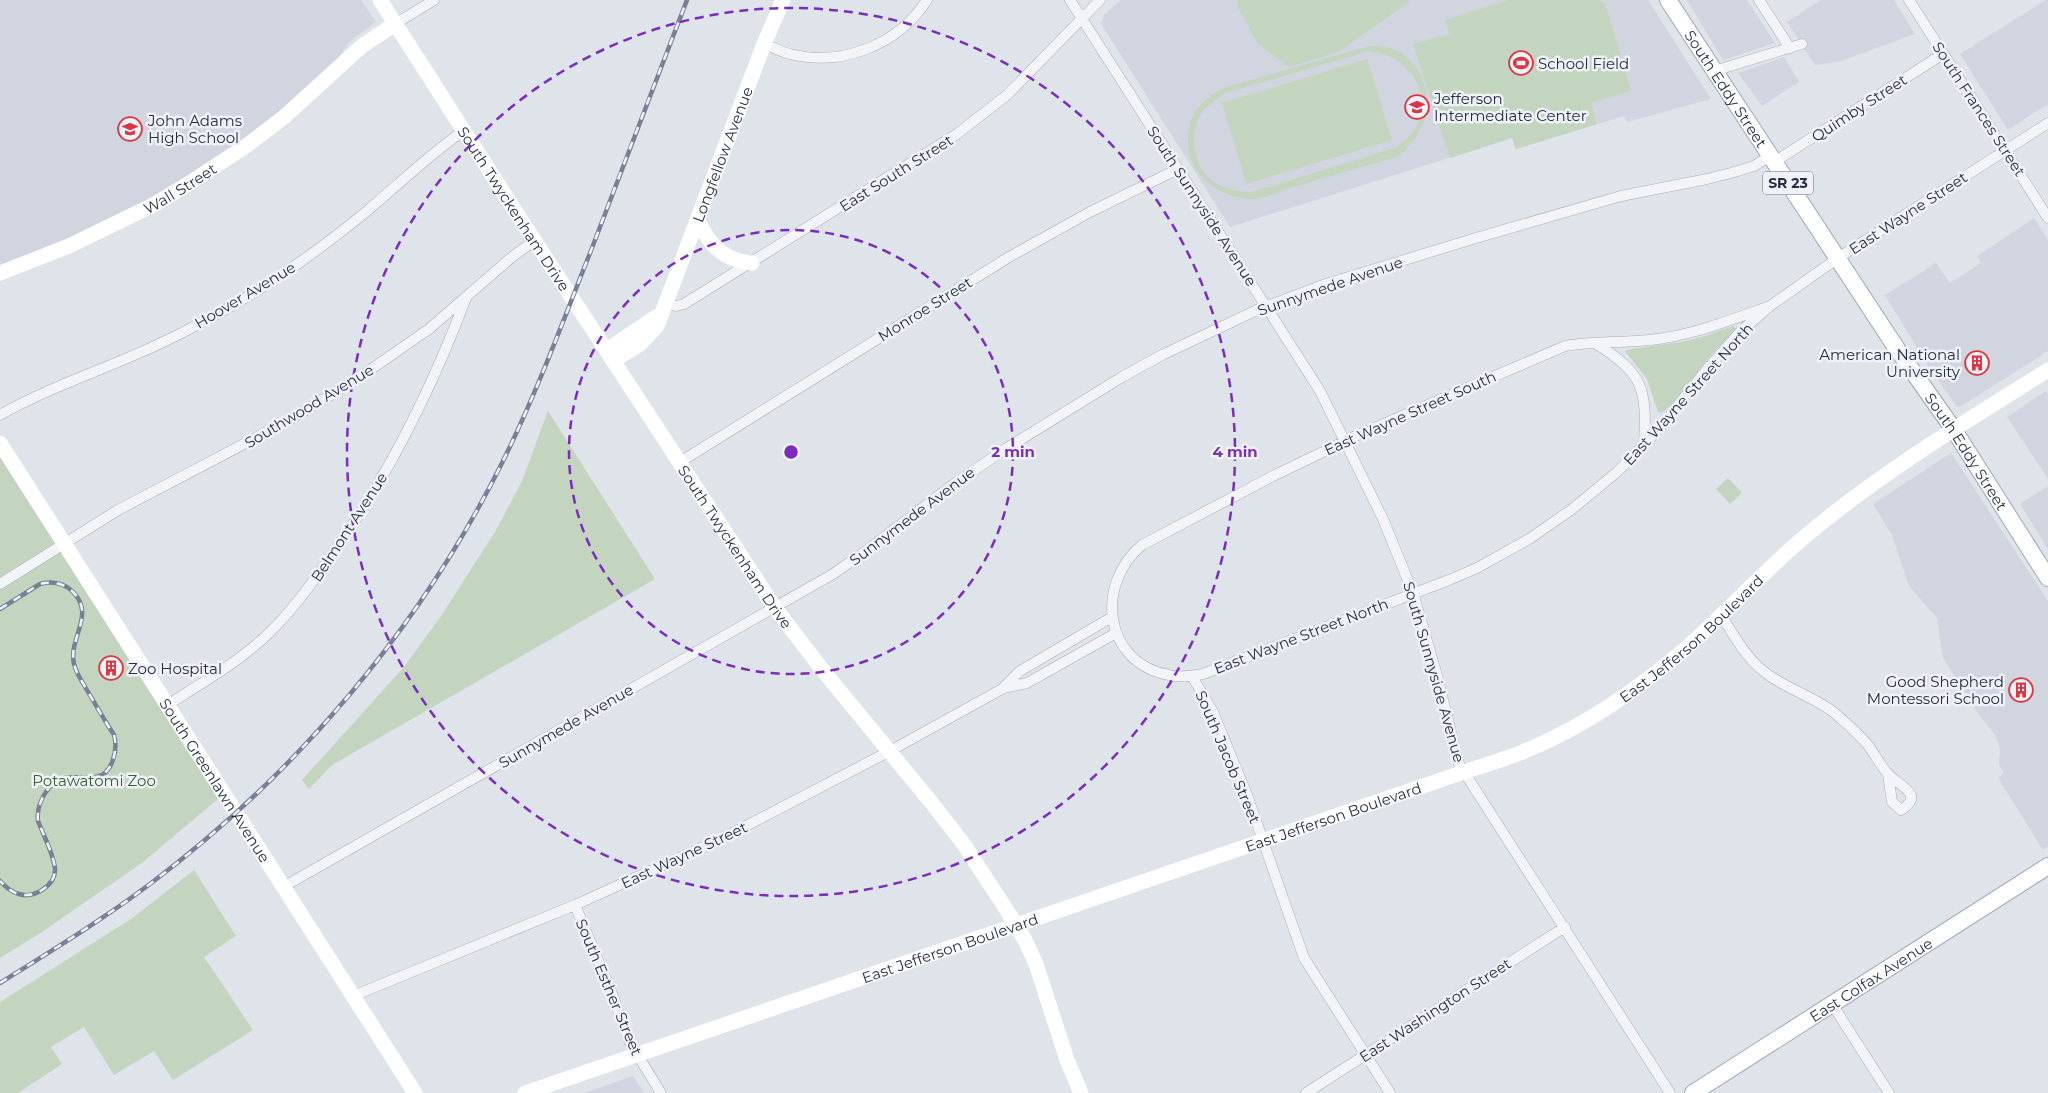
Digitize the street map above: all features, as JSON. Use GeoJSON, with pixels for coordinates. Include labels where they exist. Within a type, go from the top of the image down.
{"type":"FeatureCollection","features":[{"type":"Feature","properties":{"kind":"main road","name":"South Eddy Street"},"geometry":{"type":"LineString","coordinates":[[1668,0],[1897,349],[1954,430],[2048,578]]}},
{"type":"Feature","properties":{"kind":"main road","name":"East Colfax Avenue"},"geometry":{"type":"LineString","coordinates":[[1693,1093],[2048,866]]}},
{"type":"Feature","properties":{"kind":"street","name":"South Twyckenham Drive"},"geometry":{"type":"LineString","coordinates":[[380,0],[534,241],[611,355],[775,608],[963,843],[1015,924],[1036,964],[1067,1060],[1081,1093]]}},
{"type":"Feature","properties":{"kind":"street","name":"Wall Street"},"geometry":{"type":"LineString","coordinates":[[0,274],[69,246],[147,208],[188,184],[246,146],[284,117],[362,46],[434,0]]}},
{"type":"Feature","properties":{"kind":"street","name":"Longfellow Avenue"},"geometry":{"type":"LineString","coordinates":[[611,355],[649,336],[657,326],[764,44],[783,0]]}},
{"type":"Feature","properties":{"kind":"street"},"geometry":{"type":"LineString","coordinates":[[764,44],[788,54],[813,58],[854,54],[896,34],[921,9],[927,0]]}},
{"type":"Feature","properties":{"kind":"street","name":"South Sunnyside Avenue"},"geometry":{"type":"LineString","coordinates":[[1070,0],[1310,372],[1346,441],[1383,519],[1413,593],[1436,672],[1457,758],[1464,772],[1670,1093]]}},
{"type":"Feature","properties":{"kind":"street","name":"East South Street"},"geometry":{"type":"LineString","coordinates":[[663,307],[684,304],[957,134],[1007,95],[1100,0]]}},
{"type":"Feature","properties":{"kind":"street"},"geometry":{"type":"LineString","coordinates":[[1759,0],[1790,48]]}},
{"type":"Feature","properties":{"kind":"street","name":"South Frances Street"},"geometry":{"type":"LineString","coordinates":[[1909,0],[2048,218]]}},
{"type":"Feature","properties":{"kind":"street"},"geometry":{"type":"LineString","coordinates":[[1714,71],[1802,44]]}},
{"type":"Feature","properties":{"kind":"street","name":"Quimby Street"},"geometry":{"type":"LineString","coordinates":[[1772,159],[1943,54]]}},
{"type":"Feature","properties":{"kind":"street","name":"East Wayne Street"},"geometry":{"type":"LineString","coordinates":[[1770,306],[1838,258],[2048,122]]}},
{"type":"Feature","properties":{"kind":"street","name":"Hoover Avenue"},"geometry":{"type":"LineString","coordinates":[[0,414],[44,392],[152,348],[241,300],[289,270],[341,232],[426,159],[463,131]]}},
{"type":"Feature","properties":{"kind":"street","name":"Sunnymede Avenue"},"geometry":{"type":"LineString","coordinates":[[283,887],[775,608],[853,560],[978,466],[1081,402],[1162,355],[1266,306],[1326,284],[1621,196],[1707,180],[1772,159]]}},
{"type":"Feature","properties":{"kind":"street","name":"Monroe Street"},"geometry":{"type":"LineString","coordinates":[[680,462],[1009,258],[1097,209],[1178,169]]}},
{"type":"Feature","properties":{"kind":"street"},"geometry":{"type":"LineString","coordinates":[[698,220],[709,240],[723,255],[740,262],[752,262]]}},
{"type":"Feature","properties":{"kind":"street","name":"Southwood Avenue"},"geometry":{"type":"LineString","coordinates":[[0,584],[118,510],[286,422],[332,395],[408,345],[517,253],[534,241]]}},
{"type":"Feature","properties":{"kind":"street","name":"Belmont Avenue"},"geometry":{"type":"LineString","coordinates":[[167,705],[214,676],[252,648],[282,619],[316,578],[358,517],[392,461],[434,378],[466,297]]}},
{"type":"Feature","properties":{"kind":"street","name":"East Wayne Street South"},"geometry":{"type":"LineString","coordinates":[[1112,617],[1113,595],[1120,572],[1130,557],[1142,545],[1264,481],[1346,441],[1565,346],[1664,338],[1709,327],[1770,306]]}},
{"type":"Feature","properties":{"kind":"street","name":"East Wayne Street North"},"geometry":{"type":"LineString","coordinates":[[1112,617],[1116,633],[1126,650],[1145,666],[1169,676],[1192,676],[1203,674],[1477,568],[1528,539],[1590,495],[1644,445],[1740,332],[1770,306]]}},
{"type":"Feature","properties":{"kind":"street"},"geometry":{"type":"LineString","coordinates":[[1595,343],[1619,358],[1636,378],[1645,398],[1644,445]]}},
{"type":"Feature","properties":{"kind":"street","name":"East Jefferson Boulevard"},"geometry":{"type":"LineString","coordinates":[[524,1093],[1531,749],[1574,728],[1627,695],[1667,664],[1783,556],[1850,500],[1888,472],[2048,370]]}},
{"type":"Feature","properties":{"kind":"street","name":"South Greenlawn Avenue"},"geometry":{"type":"LineString","coordinates":[[0,443],[415,1093]]}},
{"type":"Feature","properties":{"kind":"street"},"geometry":{"type":"LineString","coordinates":[[1721,615],[1747,654],[1757,665],[1775,679],[1823,704],[1837,714],[1866,742],[1888,774]]}},
{"type":"Feature","properties":{"kind":"street","name":"East Wayne Street"},"geometry":{"type":"LineString","coordinates":[[353,996],[575,905],[721,839],[890,751],[1002,688],[1020,671],[1112,617]]}},
{"type":"Feature","properties":{"kind":"street","name":"East Wayne Street"},"geometry":{"type":"LineString","coordinates":[[1002,688],[1027,683],[1116,633]]}},
{"type":"Feature","properties":{"kind":"street","name":"South Jacob Street"},"geometry":{"type":"LineString","coordinates":[[1192,676],[1216,721],[1247,794],[1304,958],[1390,1093]]}},
{"type":"Feature","properties":{"kind":"street","name":"South Esther Street"},"geometry":{"type":"LineString","coordinates":[[575,905],[613,996],[629,1041],[661,1093]]}},
{"type":"Feature","properties":{"kind":"street","name":"East Washington Street"},"geometry":{"type":"LineString","coordinates":[[1306,1093],[1565,927]]}},
{"type":"Feature","properties":{"kind":"street"},"geometry":{"type":"LineString","coordinates":[[1832,1004],[1889,1093]]}},
{"type":"Feature","properties":{"kind":"shaded area","name":"John Adams High School"},"geometry":{"type":"Polygon","coordinates":[[[0,0],[361,0],[376,22],[349,42],[333,66],[297,99],[243,141],[139,207],[0,269],[0,0]]]}},
{"type":"Feature","properties":{"kind":"shaded area","name":"Jefferson Intermediate Center"},"geometry":{"type":"Polygon","coordinates":[[[1121,0],[1648,0],[1711,99],[1627,122],[1624,116],[1516,149],[1512,138],[1230,227],[1101,24],[1104,15],[1121,0]]]}},
{"type":"Feature","properties":{"kind":"shaded area"},"geometry":{"type":"Polygon","coordinates":[[[1687,0],[1747,0],[1775,43],[1723,60],[1687,0]]]}},
{"type":"Feature","properties":{"kind":"shaded area"},"geometry":{"type":"Polygon","coordinates":[[[1821,0],[1894,0],[1915,34],[1838,62],[1815,65],[1787,22],[1821,0]]]}},
{"type":"Feature","properties":{"kind":"shaded area"},"geometry":{"type":"Polygon","coordinates":[[[2048,0],[2048,104],[2008,130],[1960,54],[2048,0]]]}},
{"type":"Feature","properties":{"kind":"shaded area"},"geometry":{"type":"Polygon","coordinates":[[[1784,57],[1799,82],[1762,106],[1738,73],[1784,57]]]}},
{"type":"Feature","properties":{"kind":"shaded area"},"geometry":{"type":"Polygon","coordinates":[[[2034,218],[2048,240],[2048,351],[1960,407],[1957,407],[1925,361],[1885,295],[1936,263],[1950,283],[1981,263],[1977,256],[2034,218]]]}},
{"type":"Feature","properties":{"kind":"shaded area"},"geometry":{"type":"Polygon","coordinates":[[[2046,391],[2048,394],[2048,479],[2007,417],[2046,391]]]}},
{"type":"Feature","properties":{"kind":"shaded area"},"geometry":{"type":"Polygon","coordinates":[[[1951,453],[2048,601],[2048,846],[2043,850],[1998,778],[2004,773],[1999,765],[2000,749],[1995,735],[1980,716],[1943,658],[1937,618],[1909,586],[1892,535],[1873,504],[1951,453]]]}},
{"type":"Feature","properties":{"kind":"shaded area"},"geometry":{"type":"Polygon","coordinates":[[[2048,486],[2048,549],[2020,504],[2048,486]]]}},
{"type":"Feature","properties":{"kind":"shaded area"},"geometry":{"type":"Polygon","coordinates":[[[633,1076],[644,1093],[584,1093],[633,1076]]]}},
{"type":"Feature","properties":{"kind":"green space"},"geometry":{"type":"Polygon","coordinates":[[[1238,0],[1412,0],[1338,52],[1289,67],[1258,44],[1238,7],[1238,0]]]}},
{"type":"Feature","properties":{"kind":"green space","name":"School Field"},"geometry":{"type":"Polygon","coordinates":[[[1508,0],[1599,0],[1605,3],[1630,88],[1628,92],[1591,103],[1597,124],[1516,149],[1512,138],[1450,158],[1413,44],[1449,34],[1445,20],[1508,0]]]}},
{"type":"Feature","properties":{"kind":"green space"},"geometry":{"type":"Polygon","coordinates":[[[1369,46],[1391,48],[1403,54],[1411,61],[1422,78],[1427,98],[1425,119],[1412,143],[1400,156],[1262,197],[1252,199],[1240,198],[1218,190],[1208,183],[1193,164],[1189,153],[1188,141],[1190,123],[1193,116],[1202,103],[1223,88],[1369,46]],[[1369,51],[1226,93],[1208,105],[1196,124],[1194,141],[1200,167],[1211,180],[1226,188],[1252,192],[1397,147],[1410,136],[1419,121],[1422,108],[1421,96],[1418,84],[1412,74],[1393,58],[1369,51]]]}},
{"type":"Feature","properties":{"kind":"green space"},"geometry":{"type":"Polygon","coordinates":[[[1367,59],[1392,140],[1246,184],[1222,103],[1367,59]]]}},
{"type":"Feature","properties":{"kind":"green space"},"geometry":{"type":"Polygon","coordinates":[[[1733,326],[1736,329],[1734,332],[1710,356],[1674,403],[1661,413],[1658,412],[1647,379],[1625,351],[1687,341],[1733,326]]]}},
{"type":"Feature","properties":{"kind":"green space"},"geometry":{"type":"Polygon","coordinates":[[[548,411],[655,579],[332,765],[309,789],[302,780],[404,667],[441,616],[495,532],[522,481],[548,411]]]}},
{"type":"Feature","properties":{"kind":"green space","name":"Potawatomi Zoo"},"geometry":{"type":"Polygon","coordinates":[[[0,456],[218,799],[143,862],[42,932],[0,958],[0,456]]]}},
{"type":"Feature","properties":{"kind":"green space"},"geometry":{"type":"Polygon","coordinates":[[[1728,478],[1742,493],[1730,504],[1716,489],[1728,478]]]}},
{"type":"Feature","properties":{"kind":"green space"},"geometry":{"type":"Polygon","coordinates":[[[194,870],[236,936],[204,957],[253,1030],[173,1080],[154,1051],[114,1075],[84,1027],[51,1047],[62,1064],[18,1093],[0,1093],[0,1002],[131,919],[194,870]]]}},
{"type":"Feature","properties":{"kind":"railway"},"geometry":{"type":"LineString","coordinates":[[0,983],[95,923],[150,884],[204,841],[255,795],[304,746],[350,695],[392,641],[432,584],[468,526],[501,465],[526,412],[592,248],[687,0]]}},
{"type":"Feature","properties":{"kind":"railway"},"geometry":{"type":"LineString","coordinates":[[0,609],[40,584],[58,584],[73,592],[82,609],[82,618],[73,654],[74,664],[114,735],[115,741],[115,754],[107,771],[102,775],[92,778],[73,777],[59,780],[48,789],[41,801],[38,821],[55,869],[52,880],[48,885],[37,893],[25,895],[14,892],[0,881]]}},
{"type":"Feature","properties":{"kind":"place","name":"School Field"},"geometry":{"type":"Point","coordinates":[1521,63]}},
{"type":"Feature","properties":{"kind":"place","name":"Jefferson Intermediate Center"},"geometry":{"type":"Point","coordinates":[1417,107]}},
{"type":"Feature","properties":{"kind":"place","name":"John Adams High School"},"geometry":{"type":"Point","coordinates":[130,129]}},
{"type":"Feature","properties":{"kind":"place","name":"American National University"},"geometry":{"type":"Point","coordinates":[1977,363]}},
{"type":"Feature","properties":{"kind":"place","name":"Zoo Hospital"},"geometry":{"type":"Point","coordinates":[111,668]}},
{"type":"Feature","properties":{"kind":"place","name":"Good Shepherd Montessori School"},"geometry":{"type":"Point","coordinates":[2021,690]}}]}
